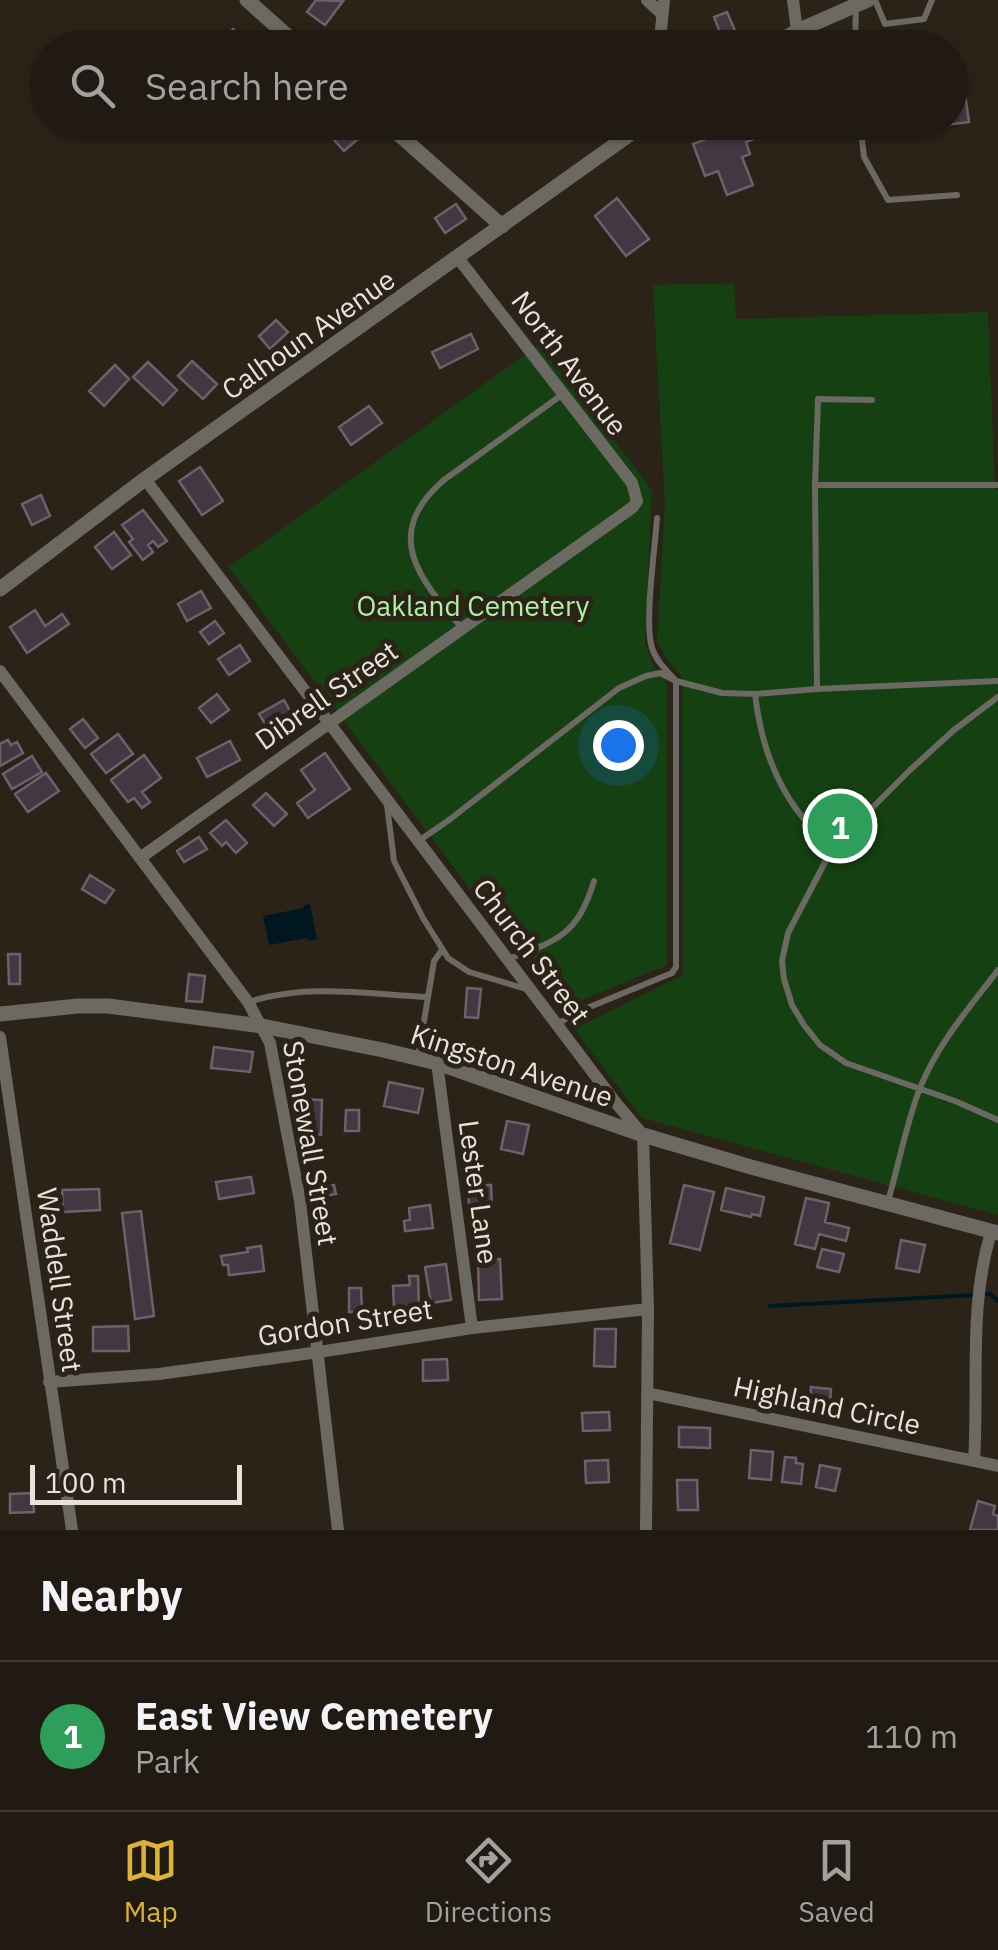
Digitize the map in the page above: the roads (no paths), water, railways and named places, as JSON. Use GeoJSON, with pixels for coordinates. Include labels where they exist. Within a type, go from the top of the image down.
{"type":"FeatureCollection","features":[{"type":"Feature","properties":{"kind":"street"},"geometry":{"type":"LineString","coordinates":[[247,0],[281,30]]}},
{"type":"Feature","properties":{"kind":"street"},"geometry":{"type":"LineString","coordinates":[[647,0],[663,7]]}},
{"type":"Feature","properties":{"kind":"street"},"geometry":{"type":"LineString","coordinates":[[793,0],[797,30]]}},
{"type":"Feature","properties":{"kind":"street"},"geometry":{"type":"LineString","coordinates":[[799,30],[867,2]]}},
{"type":"Feature","properties":{"kind":"street"},"geometry":{"type":"LineString","coordinates":[[405,140],[502,226]]}},
{"type":"Feature","properties":{"kind":"street","name":"Calhoun Avenue"},"geometry":{"type":"LineString","coordinates":[[0,589],[146,479],[623,140]]}},
{"type":"Feature","properties":{"kind":"street","name":"North Avenue"},"geometry":{"type":"LineString","coordinates":[[458,258],[632,484],[637,501]]}},
{"type":"Feature","properties":{"kind":"street","name":"Church Street"},"geometry":{"type":"LineString","coordinates":[[146,479],[644,1135]]}},
{"type":"Feature","properties":{"kind":"street","name":"Dibrell Street"},"geometry":{"type":"LineString","coordinates":[[140,858],[637,501]]}},
{"type":"Feature","properties":{"kind":"street","name":"Stonewall Street"},"geometry":{"type":"LineString","coordinates":[[0,671],[248,1002],[270,1043],[300,1201],[338,1530]]}},
{"type":"Feature","properties":{"kind":"street","name":"Kingston Avenue"},"geometry":{"type":"LineString","coordinates":[[0,1014],[108,1006],[262,1026],[418,1058],[644,1135],[995,1232]]}},
{"type":"Feature","properties":{"kind":"street","name":"Waddell Street"},"geometry":{"type":"LineString","coordinates":[[0,1037],[72,1530]]}},
{"type":"Feature","properties":{"kind":"street","name":"Lester Lane"},"geometry":{"type":"LineString","coordinates":[[437,1063],[472,1328]]}},
{"type":"Feature","properties":{"kind":"street"},"geometry":{"type":"LineString","coordinates":[[644,1135],[648,1309],[646,1530]]}},
{"type":"Feature","properties":{"kind":"street"},"geometry":{"type":"LineString","coordinates":[[974,1461],[977,1325],[983,1258],[995,1232]]}},
{"type":"Feature","properties":{"kind":"street","name":"Gordon Street"},"geometry":{"type":"LineString","coordinates":[[49,1382],[159,1374],[472,1328],[648,1309]]}},
{"type":"Feature","properties":{"kind":"street","name":"Highland Circle"},"geometry":{"type":"LineString","coordinates":[[646,1393],[998,1466]]}},
{"type":"Feature","properties":{"kind":"lane"},"geometry":{"type":"LineString","coordinates":[[867,2],[886,24],[924,19],[932,0]]}},
{"type":"Feature","properties":{"kind":"lane"},"geometry":{"type":"LineString","coordinates":[[860,30],[867,2]]}},
{"type":"Feature","properties":{"kind":"lane"},"geometry":{"type":"LineString","coordinates":[[862,140],[864,157],[888,200],[957,195]]}},
{"type":"Feature","properties":{"kind":"lane"},"geometry":{"type":"LineString","coordinates":[[462,629],[415,568],[411,534],[416,518],[430,492],[444,480],[562,394]]}},
{"type":"Feature","properties":{"kind":"lane"},"geometry":{"type":"LineString","coordinates":[[817,689],[814,485],[818,398],[872,400]]}},
{"type":"Feature","properties":{"kind":"lane"},"geometry":{"type":"LineString","coordinates":[[814,485],[998,485]]}},
{"type":"Feature","properties":{"kind":"lane"},"geometry":{"type":"LineString","coordinates":[[557,1025],[575,1012],[672,973],[676,967],[676,681],[651,646],[657,518]]}},
{"type":"Feature","properties":{"kind":"lane"},"geometry":{"type":"LineString","coordinates":[[418,840],[619,688],[646,676],[660,673],[722,692],[755,694],[998,681]]}},
{"type":"Feature","properties":{"kind":"lane"},"geometry":{"type":"LineString","coordinates":[[755,694],[762,736],[782,789],[812,830],[833,847]]}},
{"type":"Feature","properties":{"kind":"lane"},"geometry":{"type":"LineString","coordinates":[[998,697],[954,730],[833,847],[799,909],[784,947],[784,979],[792,1005],[820,1044],[846,1063],[998,1120]]}},
{"type":"Feature","properties":{"kind":"lane"},"geometry":{"type":"LineString","coordinates":[[387,798],[394,861],[442,950],[469,972],[532,992]]}},
{"type":"Feature","properties":{"kind":"lane"},"geometry":{"type":"LineString","coordinates":[[508,959],[541,947],[574,925],[587,905],[594,880]]}},
{"type":"Feature","properties":{"kind":"lane"},"geometry":{"type":"LineString","coordinates":[[418,1058],[434,960],[442,950]]}},
{"type":"Feature","properties":{"kind":"lane"},"geometry":{"type":"LineString","coordinates":[[887,1203],[920,1088],[968,1006],[998,970]]}},
{"type":"Feature","properties":{"kind":"lane"},"geometry":{"type":"LineString","coordinates":[[248,1002],[272,994],[306,991],[427,997]]}},
{"type":"Feature","properties":{"kind":"water"},"geometry":{"type":"Polygon","coordinates":[[[310,904],[317,939],[269,945],[263,916],[310,904]]]}},
{"type":"Feature","properties":{"kind":"waterway"},"geometry":{"type":"LineString","coordinates":[[984,1294],[998,1301]]}},
{"type":"Feature","properties":{"kind":"waterway"},"geometry":{"type":"LineString","coordinates":[[770,1306],[975,1295]]}},
{"type":"Feature","properties":{"kind":"place","name":"East View Cemetery"},"geometry":{"type":"Point","coordinates":[840,826]}},
{"type":"Feature","properties":{"kind":"park label","name":"Oakland Cemetery"},"geometry":{"type":"Point","coordinates":[473,605]}}]}
